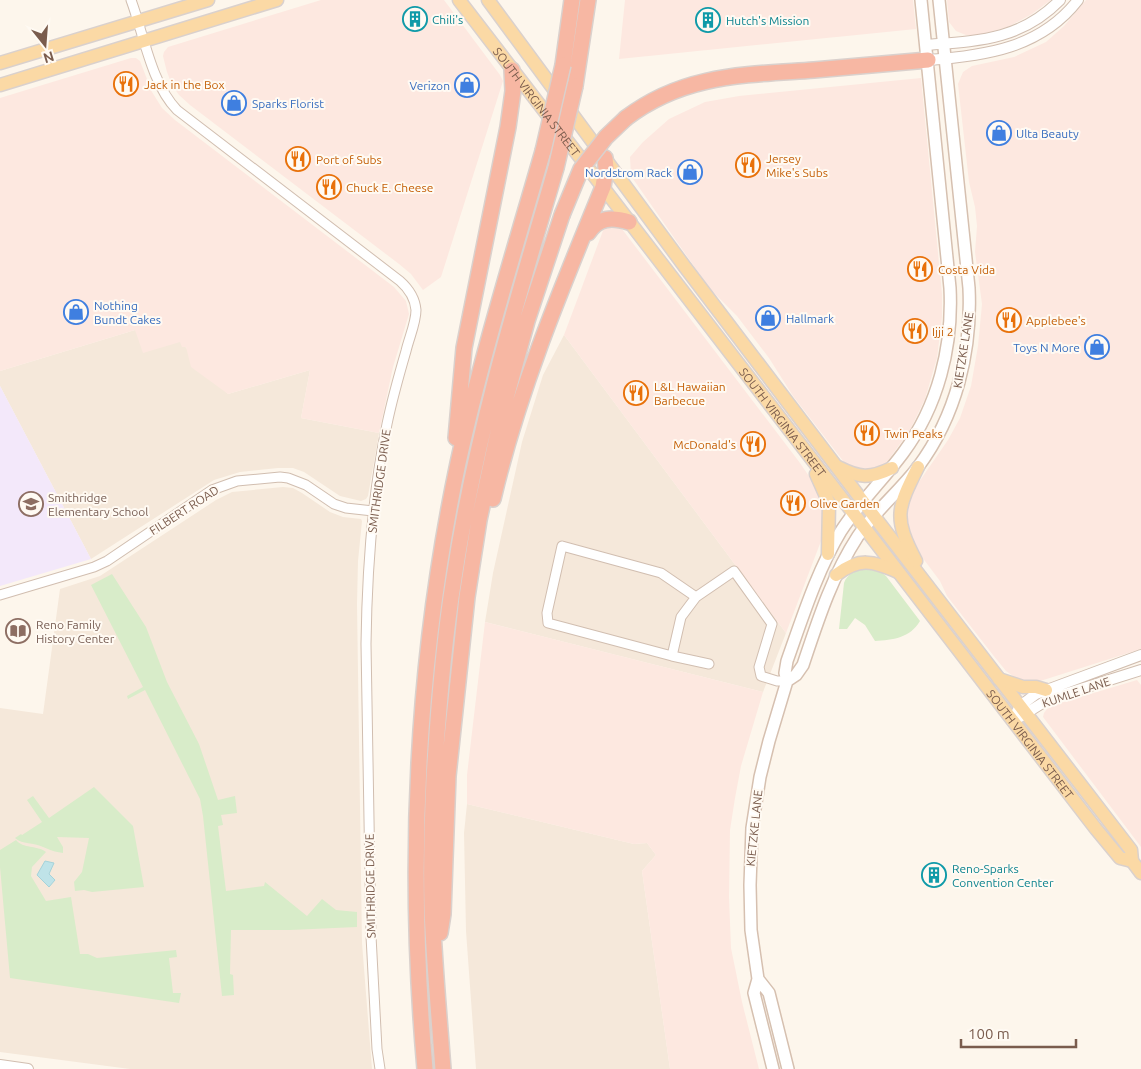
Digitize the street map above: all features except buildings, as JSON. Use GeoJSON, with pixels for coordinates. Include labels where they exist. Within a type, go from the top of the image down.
{"type":"FeatureCollection","features":[{"type":"Feature","properties":{"kind":"highway"},"geometry":{"type":"LineString","coordinates":[[425,1069],[416,940],[415,854],[422,716],[432,616],[450,504],[478,382],[543,151],[563,65],[572,0]]}},
{"type":"Feature","properties":{"kind":"highway"},"geometry":{"type":"LineString","coordinates":[[442,1069],[432,888],[432,822],[441,686],[454,578],[469,491],[484,422],[511,321],[556,168],[575,86],[588,0]]}},
{"type":"Feature","properties":{"kind":"highway"},"geometry":{"type":"LineString","coordinates":[[435,957],[443,914],[448,776],[459,662],[467,597],[480,520],[502,414],[527,321],[562,215],[581,168],[606,137],[626,118],[660,96],[696,82],[745,74],[927,53]]}},
{"type":"Feature","properties":{"kind":"highway"},"geometry":{"type":"LineString","coordinates":[[450,504],[464,348],[508,127],[514,91],[512,70]]}},
{"type":"Feature","properties":{"kind":"highway"},"geometry":{"type":"LineString","coordinates":[[459,662],[486,525],[508,443],[532,370],[603,188],[605,158]]}},
{"type":"Feature","properties":{"kind":"highway"},"geometry":{"type":"LineString","coordinates":[[577,252],[590,230],[601,220],[614,218],[629,222]]}},
{"type":"Feature","properties":{"kind":"main road"},"geometry":{"type":"LineString","coordinates":[[0,63],[208,0]]}},
{"type":"Feature","properties":{"kind":"main road"},"geometry":{"type":"LineString","coordinates":[[0,85],[277,0]]}},
{"type":"Feature","properties":{"kind":"main road","name":"SOUTH VIRGINIA STREET"},"geometry":{"type":"LineString","coordinates":[[458,0],[1103,838],[1120,858],[1132,861]]}},
{"type":"Feature","properties":{"kind":"main road","name":"SOUTH VIRGINIA STREET"},"geometry":{"type":"LineString","coordinates":[[488,0],[649,220],[1131,850],[1132,861],[1141,873]]}},
{"type":"Feature","properties":{"kind":"main road"},"geometry":{"type":"LineString","coordinates":[[494,0],[514,35]]}},
{"type":"Feature","properties":{"kind":"main road","name":"KIETZKE LANE"},"geometry":{"type":"LineString","coordinates":[[788,681],[784,673],[787,660],[828,554],[854,513],[892,468],[916,435],[941,377],[949,330],[951,301],[922,0]]}},
{"type":"Feature","properties":{"kind":"main road","name":"KIETZKE LANE"},"geometry":{"type":"LineString","coordinates":[[773,1069],[754,993],[758,979],[751,930],[750,907],[752,828],[764,760],[788,681],[796,675],[803,665],[827,595],[836,575],[865,528],[918,466],[942,428],[958,391],[966,346],[970,288],[939,0]]}},
{"type":"Feature","properties":{"kind":"main road"},"geometry":{"type":"LineString","coordinates":[[704,320],[718,310]]}},
{"type":"Feature","properties":{"kind":"main road"},"geometry":{"type":"LineString","coordinates":[[803,448],[829,503],[828,554]]}},
{"type":"Feature","properties":{"kind":"main road"},"geometry":{"type":"LineString","coordinates":[[918,466],[903,497],[900,515],[906,541],[931,590]]}},
{"type":"Feature","properties":{"kind":"main road"},"geometry":{"type":"LineString","coordinates":[[837,467],[850,473],[864,476],[879,474],[892,468]]}},
{"type":"Feature","properties":{"kind":"main road"},"geometry":{"type":"LineString","coordinates":[[836,575],[860,562],[877,564],[899,572]]}},
{"type":"Feature","properties":{"kind":"main road"},"geometry":{"type":"LineString","coordinates":[[999,679],[1023,687],[1036,687],[1046,690]]}},
{"type":"Feature","properties":{"kind":"main road","name":"KIETZKE LANE"},"geometry":{"type":"LineString","coordinates":[[758,979],[769,993],[788,1069]]}},
{"type":"Feature","properties":{"kind":"street","name":"SMITHRIDGE DRIVE"},"geometry":{"type":"LineString","coordinates":[[131,0],[162,92],[177,110],[406,285],[414,301],[415,318],[387,424],[373,511],[366,599],[370,936],[380,1069]]}},
{"type":"Feature","properties":{"kind":"street"},"geometry":{"type":"LineString","coordinates":[[927,53],[944,44],[983,40],[1006,35],[1030,24],[1053,8],[1060,0]]}},
{"type":"Feature","properties":{"kind":"street"},"geometry":{"type":"LineString","coordinates":[[927,53],[945,59],[996,52],[1032,39],[1058,22],[1078,0]]}},
{"type":"Feature","properties":{"kind":"street","name":"FILBERT ROAD"},"geometry":{"type":"LineString","coordinates":[[0,595],[94,567],[107,561],[212,490],[237,481],[288,478],[301,483],[334,504],[346,508],[373,511]]}},
{"type":"Feature","properties":{"kind":"street"},"geometry":{"type":"LineString","coordinates":[[696,597],[661,573],[562,546],[547,613],[548,623],[709,664]]}},
{"type":"Feature","properties":{"kind":"street"},"geometry":{"type":"LineString","coordinates":[[672,656],[681,617],[696,597],[734,571],[772,624],[759,667],[761,676],[777,681],[788,681]]}},
{"type":"Feature","properties":{"kind":"street","name":"KUMLE LANE"},"geometry":{"type":"LineString","coordinates":[[1012,721],[1036,694],[1141,655]]}},
{"type":"Feature","properties":{"kind":"street","name":"KUMLE LANE"},"geometry":{"type":"LineString","coordinates":[[1023,710],[1049,699],[1141,670]]}},
{"type":"Feature","properties":{"kind":"street"},"geometry":{"type":"LineString","coordinates":[[0,1065],[28,1069]]}},
{"type":"Feature","properties":{"kind":"shaded area"},"geometry":{"type":"Polygon","coordinates":[[[321,0],[444,0],[503,81],[441,277],[423,290],[411,274],[399,264],[190,105],[172,85],[167,72],[163,56],[168,47],[321,0]]]}},
{"type":"Feature","properties":{"kind":"shaded area"},"geometry":{"type":"Polygon","coordinates":[[[625,0],[913,0],[916,29],[619,59],[625,0]]]}},
{"type":"Feature","properties":{"kind":"shaded area"},"geometry":{"type":"Polygon","coordinates":[[[947,0],[1051,0],[1032,14],[1008,27],[978,35],[966,35],[956,31],[949,22],[947,0]]]}},
{"type":"Feature","properties":{"kind":"shaded area"},"geometry":{"type":"Polygon","coordinates":[[[1086,0],[1141,0],[1141,649],[1034,683],[1023,683],[1006,671],[947,596],[940,581],[919,553],[911,538],[907,524],[907,506],[912,492],[948,440],[960,418],[971,386],[978,346],[982,304],[975,252],[977,226],[969,182],[958,84],[963,72],[972,66],[1014,57],[1046,42],[1064,26],[1086,0]]]}},
{"type":"Feature","properties":{"kind":"shaded area"},"geometry":{"type":"Polygon","coordinates":[[[136,58],[140,61],[152,92],[162,108],[175,120],[394,287],[406,301],[409,314],[393,367],[379,433],[301,418],[310,370],[228,394],[191,367],[186,347],[182,347],[180,342],[143,353],[135,330],[0,371],[0,98],[136,58]]]}},
{"type":"Feature","properties":{"kind":"shaded area"},"geometry":{"type":"Polygon","coordinates":[[[921,78],[942,294],[942,317],[937,358],[925,399],[910,430],[887,462],[878,469],[865,472],[847,466],[793,396],[769,358],[737,316],[712,291],[631,176],[630,157],[643,142],[669,119],[705,102],[739,96],[921,78]]]}},
{"type":"Feature","properties":{"kind":"shaded area"},"geometry":{"type":"Polygon","coordinates":[[[609,225],[616,225],[622,229],[817,488],[824,508],[824,525],[821,541],[786,633],[564,335],[604,228],[609,225]]]}},
{"type":"Feature","properties":{"kind":"shaded area"},"geometry":{"type":"Polygon","coordinates":[[[135,330],[180,341],[228,394],[310,370],[301,418],[379,433],[366,499],[361,501],[340,496],[304,472],[293,468],[240,472],[214,480],[91,559],[0,386],[0,371],[135,330]]]}},
{"type":"Feature","properties":{"kind":"shaded area"},"geometry":{"type":"Polygon","coordinates":[[[564,335],[786,633],[763,692],[485,622],[493,573],[522,442],[543,375],[564,335]]]}},
{"type":"Feature","properties":{"kind":"shaded area","name":"Smithridge Elementary School"},"geometry":{"type":"Polygon","coordinates":[[[0,386],[91,559],[0,586],[0,386]]]}},
{"type":"Feature","properties":{"kind":"shaded area"},"geometry":{"type":"Polygon","coordinates":[[[283,487],[293,488],[330,512],[343,517],[361,519],[362,521],[358,561],[357,604],[362,943],[372,1069],[130,1069],[0,1052],[0,708],[43,714],[60,589],[100,576],[216,500],[232,492],[283,487]]]}},
{"type":"Feature","properties":{"kind":"shaded area"},"geometry":{"type":"Polygon","coordinates":[[[485,622],[763,692],[741,766],[735,798],[730,830],[729,897],[731,948],[759,1069],[670,1069],[642,871],[656,855],[647,843],[634,844],[467,804],[467,775],[485,622]]]}},
{"type":"Feature","properties":{"kind":"shaded area"},"geometry":{"type":"Polygon","coordinates":[[[1137,680],[1141,685],[1141,847],[1043,717],[1047,709],[1057,704],[1137,680]]]}},
{"type":"Feature","properties":{"kind":"shaded area"},"geometry":{"type":"Polygon","coordinates":[[[467,804],[634,844],[647,843],[656,855],[642,871],[670,1069],[476,1069],[466,931],[464,833],[467,804]]]}},
{"type":"Feature","properties":{"kind":"green space"},"geometry":{"type":"Polygon","coordinates":[[[865,568],[881,572],[886,576],[920,621],[906,635],[895,639],[875,641],[865,625],[855,618],[847,629],[839,629],[844,583],[852,573],[865,568]]]}},
{"type":"Feature","properties":{"kind":"green space"},"geometry":{"type":"Polygon","coordinates":[[[112,574],[146,627],[167,682],[199,744],[218,800],[235,796],[237,813],[221,815],[223,825],[218,826],[226,891],[264,886],[265,882],[307,916],[322,899],[336,910],[357,912],[357,927],[231,930],[230,974],[233,975],[234,995],[222,996],[200,799],[145,690],[128,699],[127,696],[143,687],[91,585],[112,574]]]}},
{"type":"Feature","properties":{"kind":"green space"},"geometry":{"type":"Polygon","coordinates":[[[94,787],[133,826],[144,887],[92,892],[84,890],[75,891],[74,882],[82,872],[89,838],[57,837],[63,847],[63,853],[39,845],[21,842],[15,838],[42,822],[27,800],[33,796],[49,818],[94,787]]]}},
{"type":"Feature","properties":{"kind":"green space"},"geometry":{"type":"Polygon","coordinates":[[[16,840],[22,845],[38,848],[46,852],[32,867],[31,876],[46,901],[71,897],[80,954],[88,954],[97,958],[176,950],[177,957],[169,958],[173,993],[181,993],[179,1003],[10,978],[0,850],[16,840]]]}},
{"type":"Feature","properties":{"kind":"water"},"geometry":{"type":"Polygon","coordinates":[[[45,861],[54,863],[49,874],[55,880],[49,887],[37,875],[45,861]]]}},
{"type":"Feature","properties":{"kind":"place","name":"Chili's"},"geometry":{"type":"Point","coordinates":[415,19]}},
{"type":"Feature","properties":{"kind":"place","name":"Hutch's Mission"},"geometry":{"type":"Point","coordinates":[708,20]}},
{"type":"Feature","properties":{"kind":"place","name":"Jack in the Box"},"geometry":{"type":"Point","coordinates":[126,84]}},
{"type":"Feature","properties":{"kind":"place","name":"Verizon"},"geometry":{"type":"Point","coordinates":[467,85]}},
{"type":"Feature","properties":{"kind":"place","name":"Sparks Florist"},"geometry":{"type":"Point","coordinates":[234,103]}},
{"type":"Feature","properties":{"kind":"place","name":"Ulta Beauty"},"geometry":{"type":"Point","coordinates":[999,133]}},
{"type":"Feature","properties":{"kind":"place","name":"Port of Subs"},"geometry":{"type":"Point","coordinates":[298,159]}},
{"type":"Feature","properties":{"kind":"place","name":"Jersey Mike's Subs"},"geometry":{"type":"Point","coordinates":[748,165]}},
{"type":"Feature","properties":{"kind":"place","name":"Nordstrom Rack"},"geometry":{"type":"Point","coordinates":[690,172]}},
{"type":"Feature","properties":{"kind":"place","name":"Chuck E. Cheese"},"geometry":{"type":"Point","coordinates":[329,187]}},
{"type":"Feature","properties":{"kind":"place","name":"Costa Vida"},"geometry":{"type":"Point","coordinates":[920,269]}},
{"type":"Feature","properties":{"kind":"place","name":"Nothing Bundt Cakes"},"geometry":{"type":"Point","coordinates":[76,312]}},
{"type":"Feature","properties":{"kind":"place","name":"Hallmark"},"geometry":{"type":"Point","coordinates":[768,318]}},
{"type":"Feature","properties":{"kind":"place","name":"Applebee's"},"geometry":{"type":"Point","coordinates":[1009,320]}},
{"type":"Feature","properties":{"kind":"place","name":"Ijji 2"},"geometry":{"type":"Point","coordinates":[915,331]}},
{"type":"Feature","properties":{"kind":"place","name":"Toys N More"},"geometry":{"type":"Point","coordinates":[1097,347]}},
{"type":"Feature","properties":{"kind":"place","name":"L&L Hawaiian Barbecue"},"geometry":{"type":"Point","coordinates":[636,393]}},
{"type":"Feature","properties":{"kind":"place","name":"Twin Peaks"},"geometry":{"type":"Point","coordinates":[867,433]}},
{"type":"Feature","properties":{"kind":"place","name":"McDonald's"},"geometry":{"type":"Point","coordinates":[753,444]}},
{"type":"Feature","properties":{"kind":"place","name":"Olive Garden"},"geometry":{"type":"Point","coordinates":[793,503]}},
{"type":"Feature","properties":{"kind":"place","name":"Smithridge Elementary School"},"geometry":{"type":"Point","coordinates":[31,504]}},
{"type":"Feature","properties":{"kind":"place","name":"Reno Family History Center"},"geometry":{"type":"Point","coordinates":[18,631]}},
{"type":"Feature","properties":{"kind":"place","name":"Reno-Sparks Convention Center"},"geometry":{"type":"Point","coordinates":[934,875]}}]}
